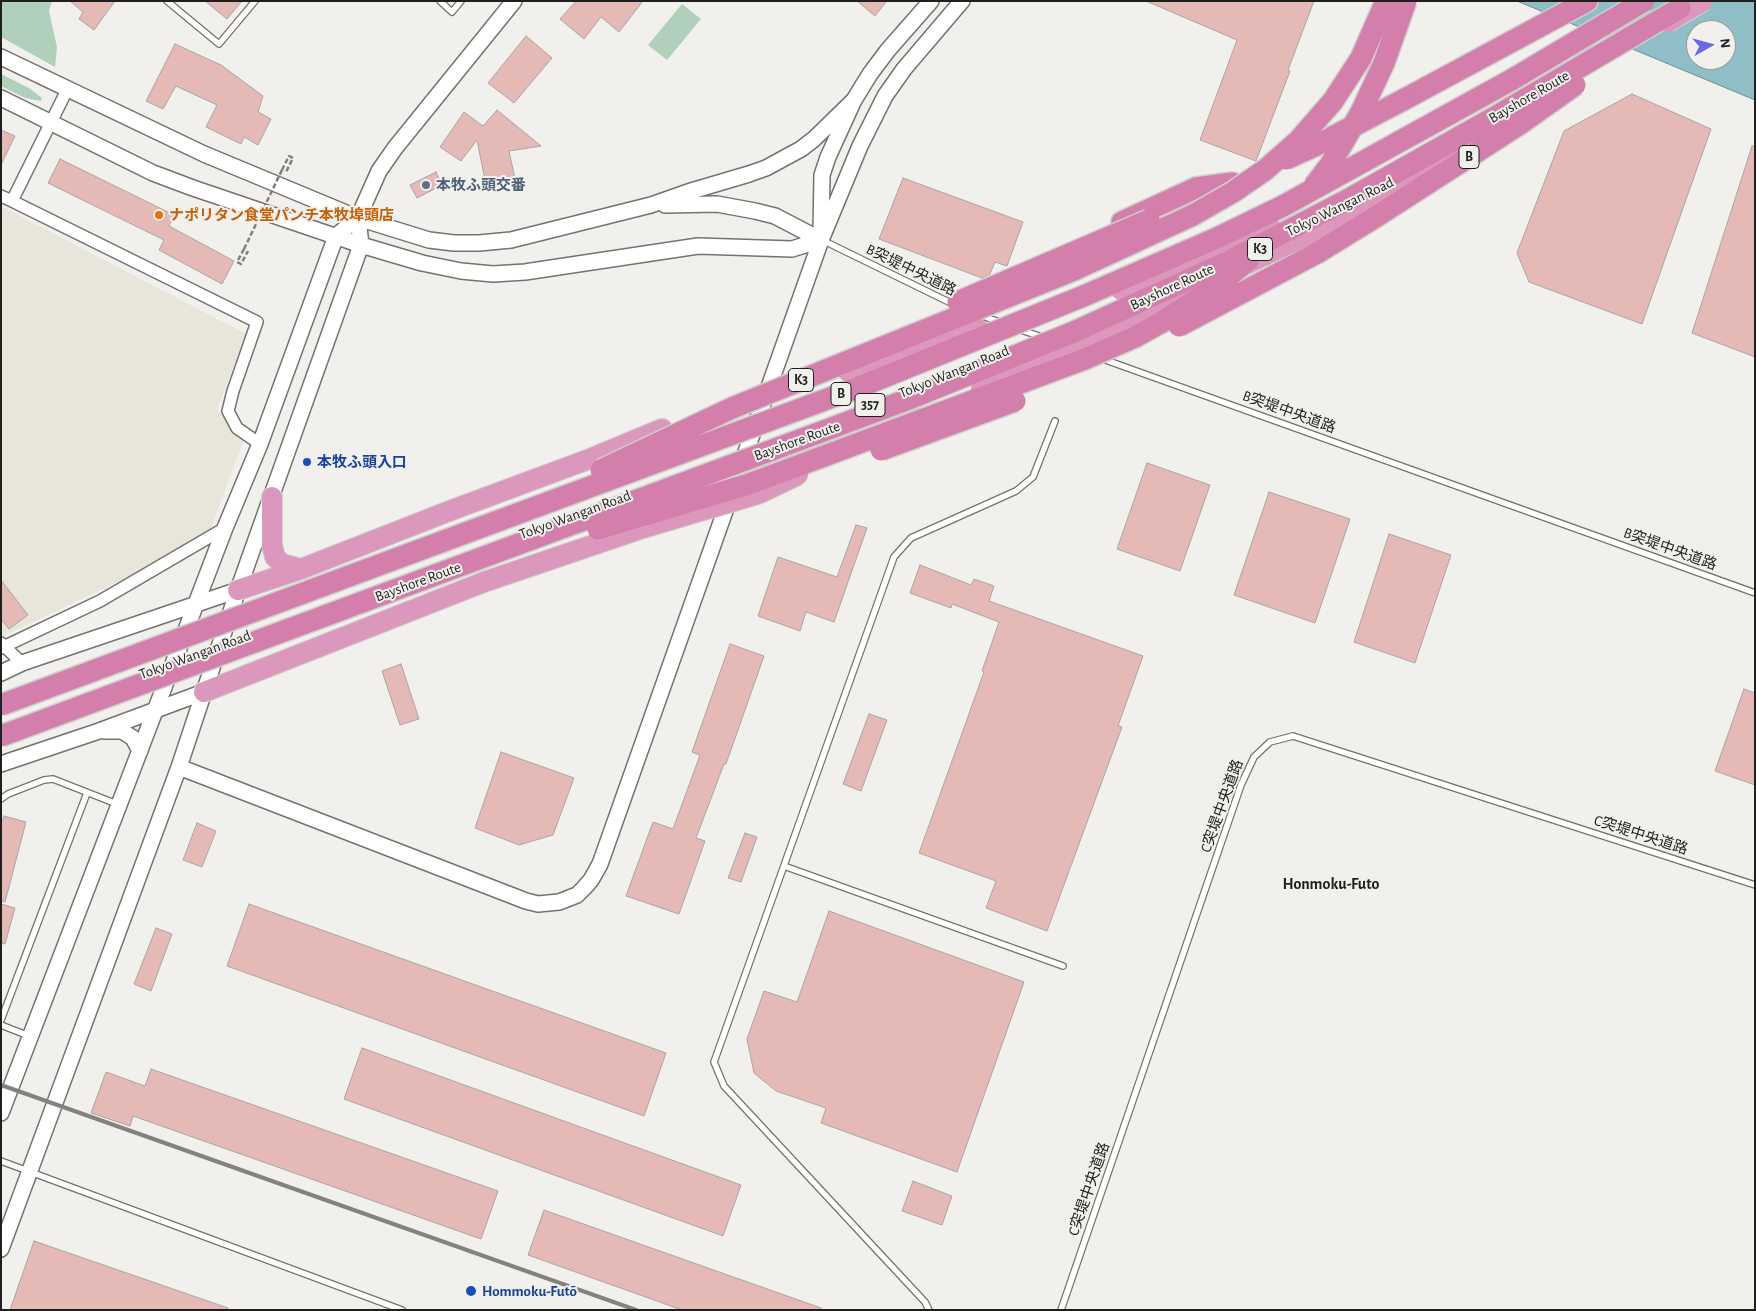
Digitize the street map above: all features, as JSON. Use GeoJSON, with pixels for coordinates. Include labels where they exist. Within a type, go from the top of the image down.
{"type":"FeatureCollection","features":[{"type":"Feature","properties":{"kind":"highway","name":"K3"},"geometry":{"type":"LineString","coordinates":[[468,533],[732,408],[1074,270],[1193,215],[1265,170],[1299,140],[1333,101],[1361,58],[1386,1]]}},
{"type":"Feature","properties":{"kind":"highway","name":"K3"},"geometry":{"type":"LineString","coordinates":[[440,574],[749,484],[1086,359],[1135,337],[1162,322],[1220,284],[1271,239],[1295,212],[1330,165],[1361,112],[1384,63],[1406,1]]}},
{"type":"Feature","properties":{"kind":"highway"},"geometry":{"type":"LineString","coordinates":[[238,590],[301,569],[592,458],[831,354],[1126,231],[1317,146],[1587,1]]}},
{"type":"Feature","properties":{"kind":"highway","name":"Bayshore Route"},"geometry":{"type":"LineString","coordinates":[[1,705],[857,388],[995,333],[1219,238],[1283,206],[1425,129],[1644,1]]}},
{"type":"Feature","properties":{"kind":"highway","name":"Tokyo Wangan Road"},"geometry":{"type":"LineString","coordinates":[[1,727],[745,452],[958,371],[1281,236],[1351,203],[1498,121],[1703,1]]}},
{"type":"Feature","properties":{"kind":"highway","name":"Bayshore Route"},"geometry":{"type":"LineString","coordinates":[[1,736],[909,399],[1076,331],[1226,262],[1349,199],[1495,117],[1685,4]]}},
{"type":"Feature","properties":{"kind":"highway","name":"Tokyo Wangan Road"},"geometry":{"type":"LineString","coordinates":[[1,713],[860,395],[1271,229],[1348,194],[1685,4]]}},
{"type":"Feature","properties":{"kind":"highway","name":"B"},"geometry":{"type":"LineString","coordinates":[[758,494],[1028,396],[1115,358],[1239,295],[1317,253],[1520,124],[1685,4]]}},
{"type":"Feature","properties":{"kind":"highway"},"geometry":{"type":"LineString","coordinates":[[204,692],[484,582],[640,530],[758,494],[1308,235],[1412,176],[1498,121]]}},
{"type":"Feature","properties":{"kind":"highway"},"geometry":{"type":"LineString","coordinates":[[662,429],[1192,262]]}},
{"type":"Feature","properties":{"kind":"highway"},"geometry":{"type":"LineString","coordinates":[[272,497],[272,545],[276,557],[282,564],[301,569]]}},
{"type":"Feature","properties":{"kind":"street"},"geometry":{"type":"LineString","coordinates":[[1,1113],[225,528],[260,444],[336,236],[358,218],[379,171],[395,148],[514,1]]}},
{"type":"Feature","properties":{"kind":"street"},"geometry":{"type":"LineString","coordinates":[[821,240],[822,175],[828,157],[854,100],[870,74],[930,1]]}},
{"type":"Feature","properties":{"kind":"street"},"geometry":{"type":"LineString","coordinates":[[179,767],[526,901],[549,904],[577,895],[591,880],[600,864],[821,240],[860,146],[886,96],[904,70],[962,1]]}},
{"type":"Feature","properties":{"kind":"street"},"geometry":{"type":"LineString","coordinates":[[1,57],[204,154],[358,218],[429,240],[454,243],[511,240],[651,205],[749,174],[774,164],[801,149],[854,100]]}},
{"type":"Feature","properties":{"kind":"street"},"geometry":{"type":"LineString","coordinates":[[67,90],[51,123],[6,198],[257,322],[228,411],[237,428],[260,444]]}},
{"type":"Feature","properties":{"kind":"street"},"geometry":{"type":"LineString","coordinates":[[1,98],[154,172],[224,199],[361,245],[444,268],[493,274],[532,271],[683,247],[713,246],[785,249],[804,246],[821,240]]}},
{"type":"Feature","properties":{"kind":"street"},"geometry":{"type":"LineString","coordinates":[[651,205],[717,204],[738,207],[775,216],[821,240]]}},
{"type":"Feature","properties":{"kind":"street"},"geometry":{"type":"LineString","coordinates":[[1,1249],[179,767],[238,590],[361,245],[358,218]]}},
{"type":"Feature","properties":{"kind":"street"},"geometry":{"type":"LineString","coordinates":[[22,664],[2,646],[100,601],[225,528]]}},
{"type":"Feature","properties":{"kind":"street"},"geometry":{"type":"LineString","coordinates":[[1,673],[22,664],[238,590]]}},
{"type":"Feature","properties":{"kind":"street"},"geometry":{"type":"LineString","coordinates":[[1,764],[204,692]]}},
{"type":"Feature","properties":{"kind":"street"},"geometry":{"type":"LineString","coordinates":[[98,731],[122,731],[133,738],[140,751]]}},
{"type":"Feature","properties":{"kind":"lane"},"geometry":{"type":"LineString","coordinates":[[167,1],[219,44],[255,1]]}},
{"type":"Feature","properties":{"kind":"lane"},"geometry":{"type":"LineString","coordinates":[[440,1],[452,12],[461,1]]}},
{"type":"Feature","properties":{"kind":"lane","name":"B突堤中央道路"},"geometry":{"type":"LineString","coordinates":[[821,240],[948,302],[995,321],[1755,593]]}},
{"type":"Feature","properties":{"kind":"lane"},"geometry":{"type":"LineString","coordinates":[[929,1310],[925,1302],[905,1280],[724,1086],[714,1062],[894,557],[911,538],[1016,491],[1033,477],[1055,421]]}},
{"type":"Feature","properties":{"kind":"lane","name":"C突堤中央道路"},"geometry":{"type":"LineString","coordinates":[[1061,1310],[1241,785],[1254,757],[1270,742],[1293,736],[1755,885]]}},
{"type":"Feature","properties":{"kind":"lane"},"geometry":{"type":"LineString","coordinates":[[1,799],[8,794],[44,780],[52,779],[119,805]]}},
{"type":"Feature","properties":{"kind":"lane"},"geometry":{"type":"LineString","coordinates":[[1,1020],[87,793]]}},
{"type":"Feature","properties":{"kind":"lane"},"geometry":{"type":"LineString","coordinates":[[784,866],[1063,966]]}},
{"type":"Feature","properties":{"kind":"lane"},"geometry":{"type":"LineString","coordinates":[[1,1025],[31,1036]]}},
{"type":"Feature","properties":{"kind":"lane"},"geometry":{"type":"LineString","coordinates":[[1,1161],[402,1310]]}},
{"type":"Feature","properties":{"kind":"path"},"geometry":{"type":"LineString","coordinates":[[248,251],[241,264],[237,262],[289,156],[293,158],[286,172]]}},
{"type":"Feature","properties":{"kind":"shaded area"},"geometry":{"type":"Polygon","coordinates":[[[1,206],[246,334],[217,409],[244,439],[211,528],[128,577],[1,637],[1,206]]]}},
{"type":"Feature","properties":{"kind":"green space"},"geometry":{"type":"Polygon","coordinates":[[[1,1],[52,1],[49,11],[57,47],[55,67],[1,37],[1,1]]]}},
{"type":"Feature","properties":{"kind":"green space"},"geometry":{"type":"Polygon","coordinates":[[[682,4],[701,19],[667,60],[648,45],[682,4]]]}},
{"type":"Feature","properties":{"kind":"green space"},"geometry":{"type":"Polygon","coordinates":[[[1,74],[29,88],[42,98],[41,101],[25,98],[1,86],[1,74]]]}},
{"type":"Feature","properties":{"kind":"water"},"geometry":{"type":"Polygon","coordinates":[[[1517,1],[1755,1],[1755,100],[1517,1]]]}},
{"type":"Feature","properties":{"kind":"building"},"geometry":{"type":"Polygon","coordinates":[[[70,1],[115,1],[94,30],[79,19],[83,12],[70,1]]]}},
{"type":"Feature","properties":{"kind":"building"},"geometry":{"type":"Polygon","coordinates":[[[205,1],[242,1],[227,19],[205,1]]]}},
{"type":"Feature","properties":{"kind":"building"},"geometry":{"type":"Polygon","coordinates":[[[576,1],[643,1],[619,32],[601,17],[584,39],[560,19],[576,1]]]}},
{"type":"Feature","properties":{"kind":"building"},"geometry":{"type":"Polygon","coordinates":[[[857,1],[887,1],[875,16],[857,1]]]}},
{"type":"Feature","properties":{"kind":"building"},"geometry":{"type":"Polygon","coordinates":[[[1146,1],[1314,1],[1256,161],[1200,140],[1237,40],[1146,1]]]}},
{"type":"Feature","properties":{"kind":"building"},"geometry":{"type":"Polygon","coordinates":[[[526,36],[552,58],[514,103],[488,83],[526,36]]]}},
{"type":"Feature","properties":{"kind":"building"},"geometry":{"type":"Polygon","coordinates":[[[175,44],[221,65],[263,96],[258,112],[271,119],[258,145],[244,137],[241,144],[206,127],[217,105],[176,86],[163,109],[146,101],[175,44]]]}},
{"type":"Feature","properties":{"kind":"building"},"geometry":{"type":"Polygon","coordinates":[[[1632,94],[1711,129],[1642,324],[1529,282],[1517,253],[1564,131],[1632,94]]]}},
{"type":"Feature","properties":{"kind":"building"},"geometry":{"type":"Polygon","coordinates":[[[497,110],[541,146],[509,151],[515,179],[486,185],[477,140],[461,161],[440,147],[464,112],[483,126],[497,110]]]}},
{"type":"Feature","properties":{"kind":"building"},"geometry":{"type":"Polygon","coordinates":[[[1,130],[15,136],[1,165],[1,130]]]}},
{"type":"Feature","properties":{"kind":"building"},"geometry":{"type":"Polygon","coordinates":[[[1752,146],[1755,146],[1755,357],[1692,333],[1752,146]]]}},
{"type":"Feature","properties":{"kind":"building"},"geometry":{"type":"Polygon","coordinates":[[[60,159],[174,215],[169,226],[234,261],[222,284],[159,250],[164,240],[48,183],[60,159]]]}},
{"type":"Feature","properties":{"kind":"building","name":"本牧ふ頭交番"},"geometry":{"type":"Polygon","coordinates":[[[436,172],[442,185],[417,198],[410,185],[436,172]]]}},
{"type":"Feature","properties":{"kind":"building"},"geometry":{"type":"Polygon","coordinates":[[[903,178],[1023,222],[1007,266],[995,262],[990,274],[982,278],[879,239],[903,178]]]}},
{"type":"Feature","properties":{"kind":"building"},"geometry":{"type":"Polygon","coordinates":[[[1147,463],[1210,485],[1180,571],[1117,549],[1147,463]]]}},
{"type":"Feature","properties":{"kind":"building"},"geometry":{"type":"Polygon","coordinates":[[[1269,492],[1350,519],[1315,623],[1234,595],[1269,492]]]}},
{"type":"Feature","properties":{"kind":"building"},"geometry":{"type":"Polygon","coordinates":[[[856,525],[867,528],[834,622],[806,612],[800,631],[758,616],[778,557],[837,577],[856,525]]]}},
{"type":"Feature","properties":{"kind":"building"},"geometry":{"type":"Polygon","coordinates":[[[1389,534],[1451,555],[1415,663],[1354,642],[1389,534]]]}},
{"type":"Feature","properties":{"kind":"building"},"geometry":{"type":"Polygon","coordinates":[[[920,565],[971,585],[974,579],[994,586],[989,601],[1143,656],[1118,726],[1122,727],[1047,931],[986,908],[996,881],[919,853],[984,672],[982,671],[999,622],[952,604],[951,608],[910,593],[920,565]]]}},
{"type":"Feature","properties":{"kind":"building"},"geometry":{"type":"Polygon","coordinates":[[[1,580],[28,615],[9,629],[1,619],[1,580]]]}},
{"type":"Feature","properties":{"kind":"building"},"geometry":{"type":"Polygon","coordinates":[[[730,644],[764,656],[726,764],[724,764],[696,838],[705,841],[679,914],[626,896],[653,822],[673,829],[700,755],[692,752],[730,644]]]}},
{"type":"Feature","properties":{"kind":"building"},"geometry":{"type":"Polygon","coordinates":[[[401,664],[419,719],[400,725],[382,671],[401,664]]]}},
{"type":"Feature","properties":{"kind":"building"},"geometry":{"type":"Polygon","coordinates":[[[1744,689],[1755,693],[1755,785],[1715,771],[1744,689]]]}},
{"type":"Feature","properties":{"kind":"building"},"geometry":{"type":"Polygon","coordinates":[[[869,714],[887,720],[861,791],[843,784],[869,714]]]}},
{"type":"Feature","properties":{"kind":"building"},"geometry":{"type":"Polygon","coordinates":[[[501,752],[574,778],[553,835],[519,845],[475,828],[501,752]]]}},
{"type":"Feature","properties":{"kind":"building"},"geometry":{"type":"Polygon","coordinates":[[[4,816],[26,822],[5,902],[1,901],[1,824],[4,816]]]}},
{"type":"Feature","properties":{"kind":"building"},"geometry":{"type":"Polygon","coordinates":[[[197,823],[216,831],[202,867],[183,860],[197,823]]]}},
{"type":"Feature","properties":{"kind":"building"},"geometry":{"type":"Polygon","coordinates":[[[745,833],[757,837],[741,882],[728,878],[745,833]]]}},
{"type":"Feature","properties":{"kind":"building"},"geometry":{"type":"Polygon","coordinates":[[[1,904],[15,908],[5,944],[1,943],[1,904]]]}},
{"type":"Feature","properties":{"kind":"building"},"geometry":{"type":"Polygon","coordinates":[[[249,904],[666,1053],[644,1116],[227,966],[249,904]]]}},
{"type":"Feature","properties":{"kind":"building"},"geometry":{"type":"Polygon","coordinates":[[[829,911],[1024,982],[957,1172],[821,1123],[826,1108],[776,1091],[754,1073],[747,1039],[764,991],[797,1002],[829,911]]]}},
{"type":"Feature","properties":{"kind":"building"},"geometry":{"type":"Polygon","coordinates":[[[156,928],[172,934],[151,991],[134,984],[156,928]]]}},
{"type":"Feature","properties":{"kind":"building"},"geometry":{"type":"Polygon","coordinates":[[[362,1048],[741,1185],[723,1236],[344,1099],[362,1048]]]}},
{"type":"Feature","properties":{"kind":"building"},"geometry":{"type":"Polygon","coordinates":[[[151,1069],[498,1191],[481,1239],[133,1116],[130,1126],[91,1113],[106,1072],[145,1086],[151,1069]]]}},
{"type":"Feature","properties":{"kind":"building"},"geometry":{"type":"Polygon","coordinates":[[[913,1181],[952,1196],[942,1225],[902,1211],[913,1181]]]}},
{"type":"Feature","properties":{"kind":"building"},"geometry":{"type":"Polygon","coordinates":[[[544,1210],[821,1308],[821,1310],[682,1310],[528,1255],[544,1210]]]}},
{"type":"Feature","properties":{"kind":"building"},"geometry":{"type":"Polygon","coordinates":[[[34,1241],[228,1308],[228,1310],[10,1310],[34,1241]]]}},
{"type":"Feature","properties":{"kind":"railway"},"geometry":{"type":"LineString","coordinates":[[1,1085],[636,1310]]}},
{"type":"Feature","properties":{"kind":"place","name":"本牧ふ頭交番"},"geometry":{"type":"Point","coordinates":[426,185]}},
{"type":"Feature","properties":{"kind":"place","name":"ナポリタン食堂パンチ本牧埠頭店"},"geometry":{"type":"Point","coordinates":[159,215]}},
{"type":"Feature","properties":{"kind":"place","name":"本牧ふ頭入口"},"geometry":{"type":"Point","coordinates":[307,462]}},
{"type":"Feature","properties":{"kind":"place","name":"Hommoku-Futō"},"geometry":{"type":"Point","coordinates":[471,1291]}},
{"type":"Feature","properties":{"kind":"district","name":"Honmoku-Futo"},"geometry":{"type":"Point","coordinates":[1331,884]}}]}
